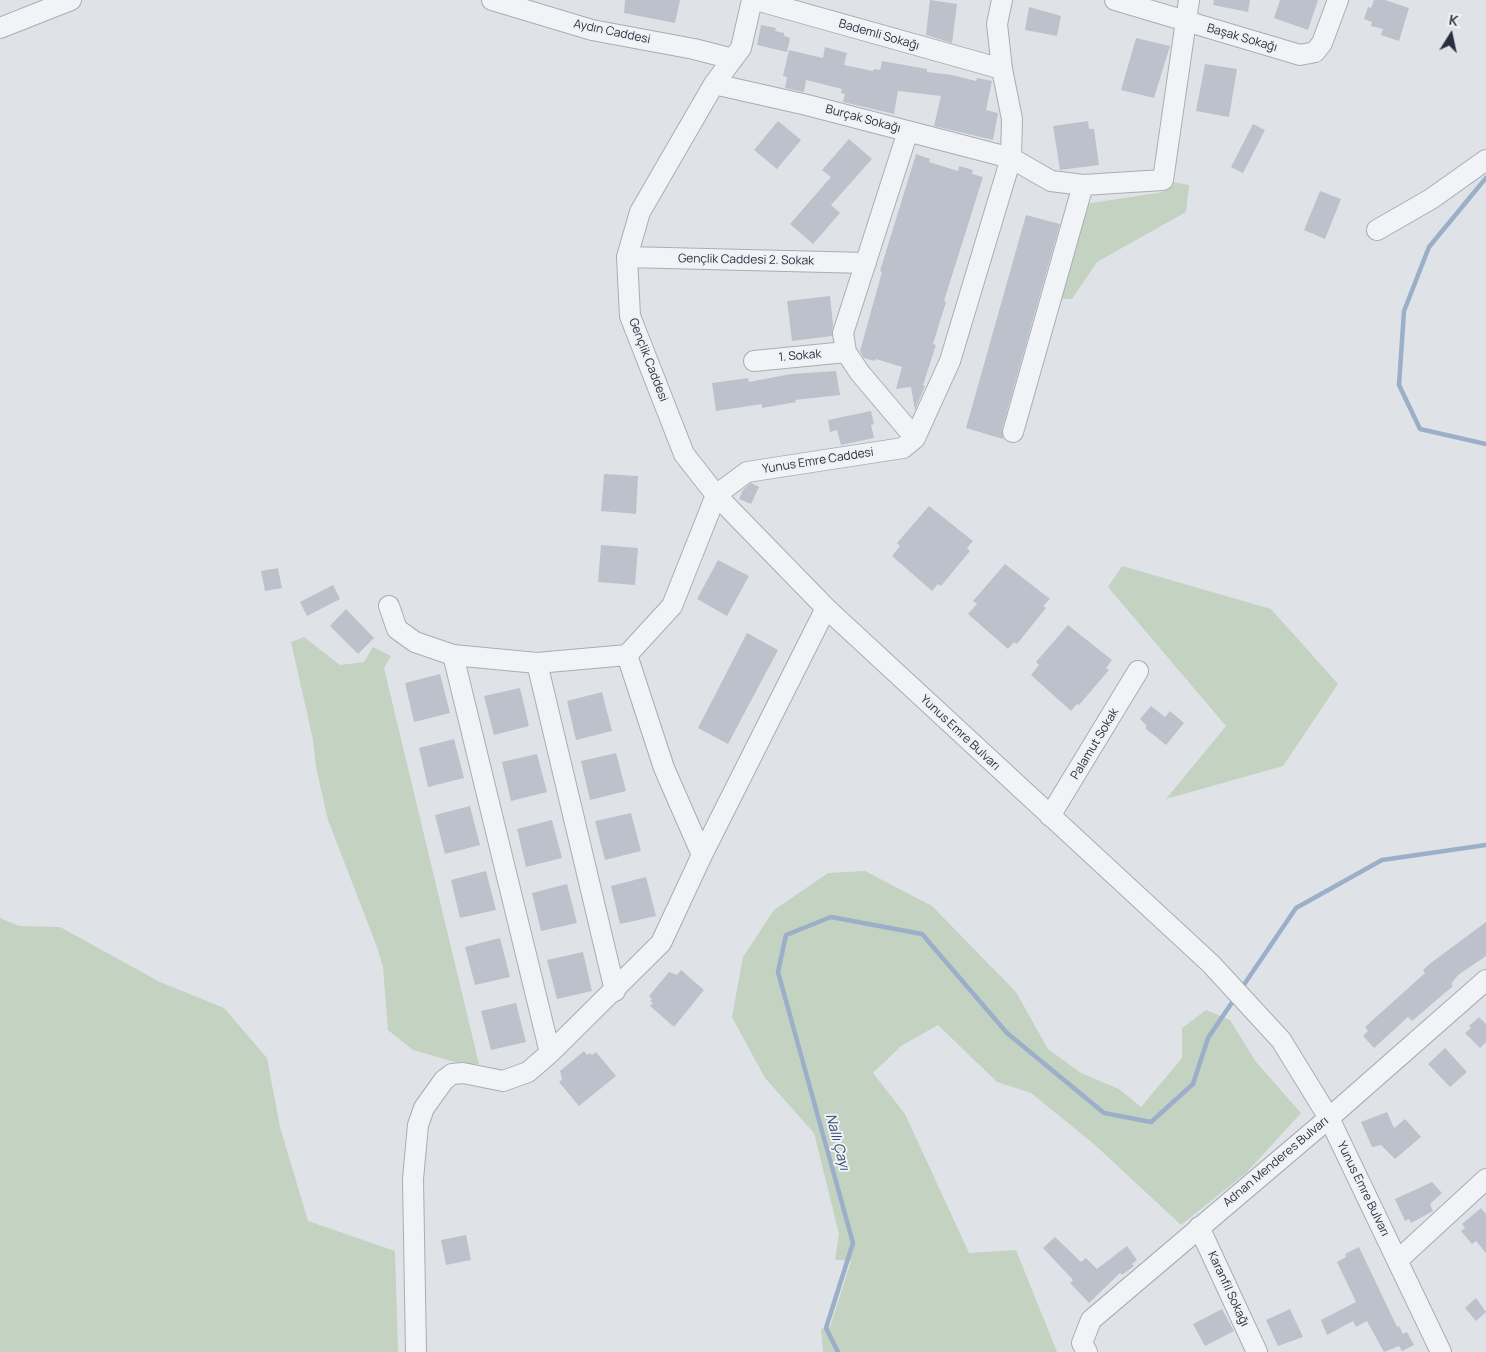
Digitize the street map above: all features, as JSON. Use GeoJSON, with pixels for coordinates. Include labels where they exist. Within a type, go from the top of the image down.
{"type":"FeatureCollection","features":[{"type":"Feature","properties":{"kind":"street"},"geometry":{"type":"LineString","coordinates":[[0,28],[71,0]]}},
{"type":"Feature","properties":{"kind":"street","name":"Aydın Caddesi"},"geometry":{"type":"LineString","coordinates":[[492,0],[592,30],[694,49],[733,59]]}},
{"type":"Feature","properties":{"kind":"street","name":"Gençlik Caddesi"},"geometry":{"type":"LineString","coordinates":[[716,495],[684,454],[630,316],[627,257],[640,212],[714,84],[741,48],[752,0]]}},
{"type":"Feature","properties":{"kind":"street","name":"Bademli Sokağı"},"geometry":{"type":"LineString","coordinates":[[756,0],[1002,69]]}},
{"type":"Feature","properties":{"kind":"street"},"geometry":{"type":"LineString","coordinates":[[908,131],[843,333],[846,352],[860,373],[915,438],[950,362],[1011,158],[1012,119],[1002,69],[997,24],[1002,0]]}},
{"type":"Feature","properties":{"kind":"street","name":"Başak Sokağı"},"geometry":{"type":"LineString","coordinates":[[1115,0],[1300,55],[1315,52],[1322,43],[1338,0]]}},
{"type":"Feature","properties":{"kind":"street"},"geometry":{"type":"LineString","coordinates":[[1186,22],[1189,0]]}},
{"type":"Feature","properties":{"kind":"street","name":"Burçak Sokağı"},"geometry":{"type":"LineString","coordinates":[[714,84],[807,105],[1011,158],[1051,181],[1083,185],[1163,180],[1186,22]]}},
{"type":"Feature","properties":{"kind":"street"},"geometry":{"type":"LineString","coordinates":[[1377,230],[1430,199],[1486,160]]}},
{"type":"Feature","properties":{"kind":"street"},"geometry":{"type":"LineString","coordinates":[[1013,432],[1083,185]]}},
{"type":"Feature","properties":{"kind":"street","name":"Gençlik Caddesi 2. Sokak"},"geometry":{"type":"LineString","coordinates":[[627,257],[866,263]]}},
{"type":"Feature","properties":{"kind":"street","name":"1. Sokak"},"geometry":{"type":"LineString","coordinates":[[754,361],[846,352]]}},
{"type":"Feature","properties":{"kind":"street","name":"Yunus Emre Caddesi"},"geometry":{"type":"LineString","coordinates":[[716,495],[747,472],[903,448],[915,438]]}},
{"type":"Feature","properties":{"kind":"street"},"geometry":{"type":"LineString","coordinates":[[389,606],[396,629],[415,642],[453,655],[536,663],[628,655],[672,606],[716,495]]}},
{"type":"Feature","properties":{"kind":"street","name":"Yunus Emre Bulvarı"},"geometry":{"type":"LineString","coordinates":[[716,495],[826,608],[1210,964],[1254,1008],[1281,1040],[1329,1118],[1441,1352]]}},
{"type":"Feature","properties":{"kind":"street"},"geometry":{"type":"LineString","coordinates":[[416,1352],[413,1179],[418,1125],[424,1108],[444,1080],[452,1074],[463,1073],[503,1081],[528,1072],[615,991],[661,943],[702,855],[826,608]]}},
{"type":"Feature","properties":{"kind":"street"},"geometry":{"type":"LineString","coordinates":[[453,655],[550,1053]]}},
{"type":"Feature","properties":{"kind":"street"},"geometry":{"type":"LineString","coordinates":[[628,655],[664,768],[702,855]]}},
{"type":"Feature","properties":{"kind":"street"},"geometry":{"type":"LineString","coordinates":[[536,663],[615,991]]}},
{"type":"Feature","properties":{"kind":"street","name":"Palamut Sokak"},"geometry":{"type":"LineString","coordinates":[[1050,816],[1138,671]]}},
{"type":"Feature","properties":{"kind":"street","name":"Adnan Menderes Bulvarı"},"geometry":{"type":"LineString","coordinates":[[1087,1352],[1082,1344],[1091,1320],[1329,1118],[1486,980]]}},
{"type":"Feature","properties":{"kind":"street"},"geometry":{"type":"LineString","coordinates":[[1398,1260],[1486,1179]]}},
{"type":"Feature","properties":{"kind":"street","name":"Karanfil Sokağı"},"geometry":{"type":"LineString","coordinates":[[1199,1227],[1257,1352]]}},
{"type":"Feature","properties":{"kind":"green space"},"geometry":{"type":"Polygon","coordinates":[[[1173,182],[1189,185],[1186,212],[1097,262],[1072,299],[1060,299],[1085,204],[1163,192],[1173,182]]]}},
{"type":"Feature","properties":{"kind":"green space"},"geometry":{"type":"Polygon","coordinates":[[[1122,566],[1271,609],[1338,684],[1283,766],[1166,799],[1226,726],[1108,587],[1122,566]]]}},
{"type":"Feature","properties":{"kind":"green space"},"geometry":{"type":"Polygon","coordinates":[[[304,637],[340,665],[364,662],[373,647],[391,656],[384,668],[479,1064],[462,1064],[413,1050],[388,1030],[383,967],[328,820],[316,767],[313,740],[291,642],[304,637]]]}},
{"type":"Feature","properties":{"kind":"green space"},"geometry":{"type":"Polygon","coordinates":[[[865,871],[932,906],[1016,992],[1048,1049],[1081,1073],[1119,1089],[1141,1107],[1182,1058],[1182,1028],[1206,1010],[1230,1020],[1256,1062],[1301,1113],[1247,1172],[1181,1225],[1095,1145],[1031,1093],[997,1082],[938,1025],[901,1046],[873,1073],[905,1114],[969,1253],[1016,1250],[1057,1352],[823,1352],[821,1329],[830,1327],[851,1261],[835,1260],[839,1234],[814,1133],[765,1078],[732,1017],[743,957],[774,910],[828,873],[865,871]]]}},
{"type":"Feature","properties":{"kind":"green space"},"geometry":{"type":"Polygon","coordinates":[[[0,918],[19,926],[60,927],[160,982],[224,1008],[267,1058],[280,1127],[308,1221],[395,1251],[398,1352],[0,1352],[0,918]]]}},
{"type":"Feature","properties":{"kind":"building"},"geometry":{"type":"Polygon","coordinates":[[[625,0],[680,0],[675,23],[624,13],[625,0]]]}},
{"type":"Feature","properties":{"kind":"building"},"geometry":{"type":"Polygon","coordinates":[[[930,0],[957,4],[952,43],[926,35],[930,0]]]}},
{"type":"Feature","properties":{"kind":"building"},"geometry":{"type":"Polygon","coordinates":[[[1214,0],[1250,0],[1248,12],[1213,5],[1214,0]]]}},
{"type":"Feature","properties":{"kind":"building"},"geometry":{"type":"Polygon","coordinates":[[[1280,0],[1318,0],[1308,30],[1274,18],[1280,0]]]}},
{"type":"Feature","properties":{"kind":"building"},"geometry":{"type":"Polygon","coordinates":[[[1374,0],[1385,0],[1409,8],[1399,41],[1381,35],[1383,29],[1371,26],[1372,22],[1364,19],[1368,7],[1371,8],[1374,0]]]}},
{"type":"Feature","properties":{"kind":"building"},"geometry":{"type":"Polygon","coordinates":[[[1029,7],[1061,16],[1057,36],[1025,30],[1029,7]]]}},
{"type":"Feature","properties":{"kind":"building"},"geometry":{"type":"Polygon","coordinates":[[[761,25],[776,28],[775,31],[784,33],[784,36],[790,38],[787,52],[757,45],[761,25]]]}},
{"type":"Feature","properties":{"kind":"building"},"geometry":{"type":"Polygon","coordinates":[[[1136,38],[1170,46],[1154,98],[1121,90],[1136,38]]]}},
{"type":"Feature","properties":{"kind":"building"},"geometry":{"type":"Polygon","coordinates":[[[825,47],[847,53],[844,65],[873,71],[874,69],[880,70],[882,61],[927,69],[927,72],[952,75],[976,81],[977,78],[992,81],[986,110],[998,113],[993,140],[934,126],[941,96],[898,91],[894,114],[843,102],[845,94],[841,93],[842,89],[806,80],[804,92],[785,88],[787,77],[783,76],[789,50],[823,58],[825,47]]]}},
{"type":"Feature","properties":{"kind":"building"},"geometry":{"type":"Polygon","coordinates":[[[1205,64],[1237,69],[1229,117],[1196,111],[1205,64]]]}},
{"type":"Feature","properties":{"kind":"building"},"geometry":{"type":"Polygon","coordinates":[[[778,121],[801,140],[777,169],[754,150],[778,121]]]}},
{"type":"Feature","properties":{"kind":"building"},"geometry":{"type":"Polygon","coordinates":[[[1088,121],[1089,129],[1094,129],[1099,165],[1060,170],[1053,126],[1088,121]]]}},
{"type":"Feature","properties":{"kind":"building"},"geometry":{"type":"Polygon","coordinates":[[[1253,124],[1265,130],[1243,173],[1231,167],[1253,124]]]}},
{"type":"Feature","properties":{"kind":"building"},"geometry":{"type":"Polygon","coordinates":[[[849,139],[872,159],[831,205],[840,213],[813,244],[790,224],[831,177],[822,170],[849,139]]]}},
{"type":"Feature","properties":{"kind":"building"},"geometry":{"type":"Polygon","coordinates":[[[916,154],[930,159],[929,162],[958,171],[959,166],[973,170],[972,174],[983,177],[944,301],[946,302],[933,344],[936,345],[923,385],[925,386],[915,410],[911,387],[896,389],[902,367],[876,359],[875,361],[864,358],[860,351],[882,272],[880,271],[916,154]]]}},
{"type":"Feature","properties":{"kind":"building"},"geometry":{"type":"Polygon","coordinates":[[[1320,191],[1341,199],[1325,239],[1304,230],[1320,191]]]}},
{"type":"Feature","properties":{"kind":"building"},"geometry":{"type":"Polygon","coordinates":[[[1026,215],[1060,224],[1002,429],[1003,439],[966,428],[1026,215]]]}},
{"type":"Feature","properties":{"kind":"building"},"geometry":{"type":"Polygon","coordinates":[[[830,296],[833,324],[832,336],[792,341],[787,301],[830,296]]]}},
{"type":"Feature","properties":{"kind":"building"},"geometry":{"type":"Polygon","coordinates":[[[836,371],[840,395],[795,400],[796,402],[762,408],[762,404],[716,411],[712,383],[748,378],[749,382],[791,374],[836,371]]]}},
{"type":"Feature","properties":{"kind":"building"},"geometry":{"type":"Polygon","coordinates":[[[871,411],[874,424],[871,425],[874,438],[841,445],[837,430],[830,432],[828,420],[871,411]]]}},
{"type":"Feature","properties":{"kind":"building"},"geometry":{"type":"Polygon","coordinates":[[[604,474],[638,476],[636,514],[601,511],[604,474]]]}},
{"type":"Feature","properties":{"kind":"building"},"geometry":{"type":"Polygon","coordinates":[[[751,483],[759,487],[751,504],[739,499],[743,490],[751,483]]]}},
{"type":"Feature","properties":{"kind":"building"},"geometry":{"type":"Polygon","coordinates":[[[929,506],[973,541],[967,548],[970,551],[941,586],[938,584],[932,591],[892,556],[900,546],[897,543],[929,506]]]}},
{"type":"Feature","properties":{"kind":"building"},"geometry":{"type":"Polygon","coordinates":[[[601,545],[638,548],[635,585],[598,582],[601,545]]]}},
{"type":"Feature","properties":{"kind":"building"},"geometry":{"type":"Polygon","coordinates":[[[718,560],[749,576],[727,616],[697,599],[718,560]]]}},
{"type":"Feature","properties":{"kind":"building"},"geometry":{"type":"Polygon","coordinates":[[[1005,564],[1050,599],[1043,606],[1046,608],[1017,644],[1014,642],[1008,649],[968,614],[977,604],[973,601],[1005,564]]]}},
{"type":"Feature","properties":{"kind":"building"},"geometry":{"type":"Polygon","coordinates":[[[278,568],[282,588],[265,591],[261,571],[278,568]]]}},
{"type":"Feature","properties":{"kind":"building"},"geometry":{"type":"Polygon","coordinates":[[[333,585],[340,599],[307,616],[300,602],[333,585]]]}},
{"type":"Feature","properties":{"kind":"building"},"geometry":{"type":"Polygon","coordinates":[[[346,609],[374,638],[358,654],[330,626],[346,609]]]}},
{"type":"Feature","properties":{"kind":"building"},"geometry":{"type":"Polygon","coordinates":[[[1068,625],[1112,660],[1106,668],[1109,670],[1079,705],[1077,704],[1071,711],[1031,675],[1039,665],[1036,662],[1068,625]]]}},
{"type":"Feature","properties":{"kind":"building"},"geometry":{"type":"Polygon","coordinates":[[[747,633],[778,650],[728,744],[698,728],[747,633]]]}},
{"type":"Feature","properties":{"kind":"building"},"geometry":{"type":"Polygon","coordinates":[[[440,674],[450,713],[414,722],[405,683],[440,674]]]}},
{"type":"Feature","properties":{"kind":"building"},"geometry":{"type":"Polygon","coordinates":[[[520,688],[529,726],[494,735],[484,696],[520,688]]]}},
{"type":"Feature","properties":{"kind":"building"},"geometry":{"type":"Polygon","coordinates":[[[602,692],[612,731],[576,740],[567,701],[602,692]]]}},
{"type":"Feature","properties":{"kind":"building"},"geometry":{"type":"Polygon","coordinates":[[[1151,706],[1165,717],[1170,711],[1184,723],[1166,745],[1145,728],[1147,726],[1140,719],[1151,706]]]}},
{"type":"Feature","properties":{"kind":"building"},"geometry":{"type":"Polygon","coordinates":[[[454,739],[464,778],[428,787],[419,748],[454,739]]]}},
{"type":"Feature","properties":{"kind":"building"},"geometry":{"type":"Polygon","coordinates":[[[616,753],[626,791],[590,800],[581,761],[616,753]]]}},
{"type":"Feature","properties":{"kind":"building"},"geometry":{"type":"Polygon","coordinates":[[[537,754],[547,792],[511,801],[502,762],[537,754]]]}},
{"type":"Feature","properties":{"kind":"building"},"geometry":{"type":"Polygon","coordinates":[[[470,806],[480,845],[445,854],[435,815],[470,806]]]}},
{"type":"Feature","properties":{"kind":"building"},"geometry":{"type":"Polygon","coordinates":[[[631,813],[641,851],[605,860],[595,821],[631,813]]]}},
{"type":"Feature","properties":{"kind":"building"},"geometry":{"type":"Polygon","coordinates":[[[552,820],[562,858],[526,867],[517,829],[552,820]]]}},
{"type":"Feature","properties":{"kind":"building"},"geometry":{"type":"Polygon","coordinates":[[[486,871],[496,910],[460,918],[451,880],[486,871]]]}},
{"type":"Feature","properties":{"kind":"building"},"geometry":{"type":"Polygon","coordinates":[[[646,877],[656,916],[620,924],[611,886],[646,877]]]}},
{"type":"Feature","properties":{"kind":"building"},"geometry":{"type":"Polygon","coordinates":[[[567,884],[577,923],[541,931],[532,893],[567,884]]]}},
{"type":"Feature","properties":{"kind":"building"},"geometry":{"type":"Polygon","coordinates":[[[1486,922],[1486,956],[1458,975],[1451,984],[1453,986],[1412,1021],[1408,1017],[1374,1048],[1363,1036],[1368,1031],[1365,1027],[1425,973],[1423,970],[1432,962],[1486,922]]]}},
{"type":"Feature","properties":{"kind":"building"},"geometry":{"type":"Polygon","coordinates":[[[500,938],[510,977],[475,985],[465,947],[500,938]]]}},
{"type":"Feature","properties":{"kind":"building"},"geometry":{"type":"Polygon","coordinates":[[[583,952],[592,991],[557,999],[547,960],[583,952]]]}},
{"type":"Feature","properties":{"kind":"building"},"geometry":{"type":"Polygon","coordinates":[[[681,970],[704,990],[674,1027],[650,1006],[653,1003],[650,1001],[652,999],[649,996],[669,972],[677,975],[681,970]]]}},
{"type":"Feature","properties":{"kind":"building"},"geometry":{"type":"Polygon","coordinates":[[[516,1003],[526,1042],[491,1050],[481,1011],[516,1003]]]}},
{"type":"Feature","properties":{"kind":"building"},"geometry":{"type":"Polygon","coordinates":[[[1479,1017],[1486,1024],[1486,1042],[1480,1048],[1465,1033],[1471,1028],[1469,1026],[1479,1017]]]}},
{"type":"Feature","properties":{"kind":"building"},"geometry":{"type":"Polygon","coordinates":[[[1445,1048],[1467,1072],[1450,1087],[1428,1064],[1445,1048]]]}},
{"type":"Feature","properties":{"kind":"building"},"geometry":{"type":"Polygon","coordinates":[[[584,1051],[587,1055],[590,1053],[592,1055],[596,1052],[616,1076],[579,1106],[559,1082],[562,1079],[560,1071],[584,1051]]]}},
{"type":"Feature","properties":{"kind":"building"},"geometry":{"type":"Polygon","coordinates":[[[1387,1112],[1394,1128],[1405,1119],[1421,1137],[1395,1159],[1381,1145],[1372,1147],[1361,1122],[1387,1112]]]}},
{"type":"Feature","properties":{"kind":"building"},"geometry":{"type":"Polygon","coordinates":[[[1432,1182],[1442,1193],[1430,1204],[1433,1211],[1411,1223],[1409,1219],[1405,1221],[1395,1199],[1432,1182]]]}},
{"type":"Feature","properties":{"kind":"building"},"geometry":{"type":"Polygon","coordinates":[[[1481,1208],[1486,1214],[1486,1253],[1476,1241],[1472,1244],[1461,1231],[1465,1228],[1462,1224],[1481,1208]]]}},
{"type":"Feature","properties":{"kind":"building"},"geometry":{"type":"Polygon","coordinates":[[[466,1235],[471,1260],[446,1265],[441,1240],[466,1235]]]}},
{"type":"Feature","properties":{"kind":"building"},"geometry":{"type":"Polygon","coordinates":[[[1055,1237],[1081,1262],[1086,1258],[1097,1269],[1127,1246],[1137,1260],[1132,1264],[1134,1266],[1122,1275],[1120,1273],[1089,1303],[1070,1283],[1073,1280],[1043,1248],[1055,1237]]]}},
{"type":"Feature","properties":{"kind":"building"},"geometry":{"type":"Polygon","coordinates":[[[1359,1247],[1397,1327],[1399,1326],[1403,1334],[1407,1332],[1414,1345],[1402,1351],[1399,1346],[1384,1352],[1367,1321],[1356,1327],[1353,1321],[1327,1335],[1321,1320],[1356,1302],[1337,1262],[1346,1257],[1345,1254],[1359,1247]]]}},
{"type":"Feature","properties":{"kind":"building"},"geometry":{"type":"Polygon","coordinates":[[[1476,1298],[1486,1312],[1476,1321],[1465,1308],[1476,1298]]]}},
{"type":"Feature","properties":{"kind":"building"},"geometry":{"type":"Polygon","coordinates":[[[1222,1309],[1234,1331],[1205,1346],[1193,1324],[1222,1309]]]}},
{"type":"Feature","properties":{"kind":"building"},"geometry":{"type":"Polygon","coordinates":[[[1290,1309],[1303,1337],[1278,1346],[1266,1320],[1290,1309]]]}},
{"type":"Feature","properties":{"kind":"waterway"},"geometry":{"type":"LineString","coordinates":[[1486,178],[1429,247],[1404,311],[1399,385],[1420,429],[1486,444]]}},
{"type":"Feature","properties":{"kind":"waterway"},"geometry":{"type":"LineString","coordinates":[[1241,989],[1296,908],[1382,860],[1486,845]]}},
{"type":"Feature","properties":{"kind":"waterway","name":"Nallı Çayı"},"geometry":{"type":"LineString","coordinates":[[838,1352],[826,1328],[853,1243],[778,972],[786,935],[831,917],[922,934],[1007,1033],[1104,1113],[1151,1122],[1193,1084],[1208,1038],[1235,998]]}}]}
